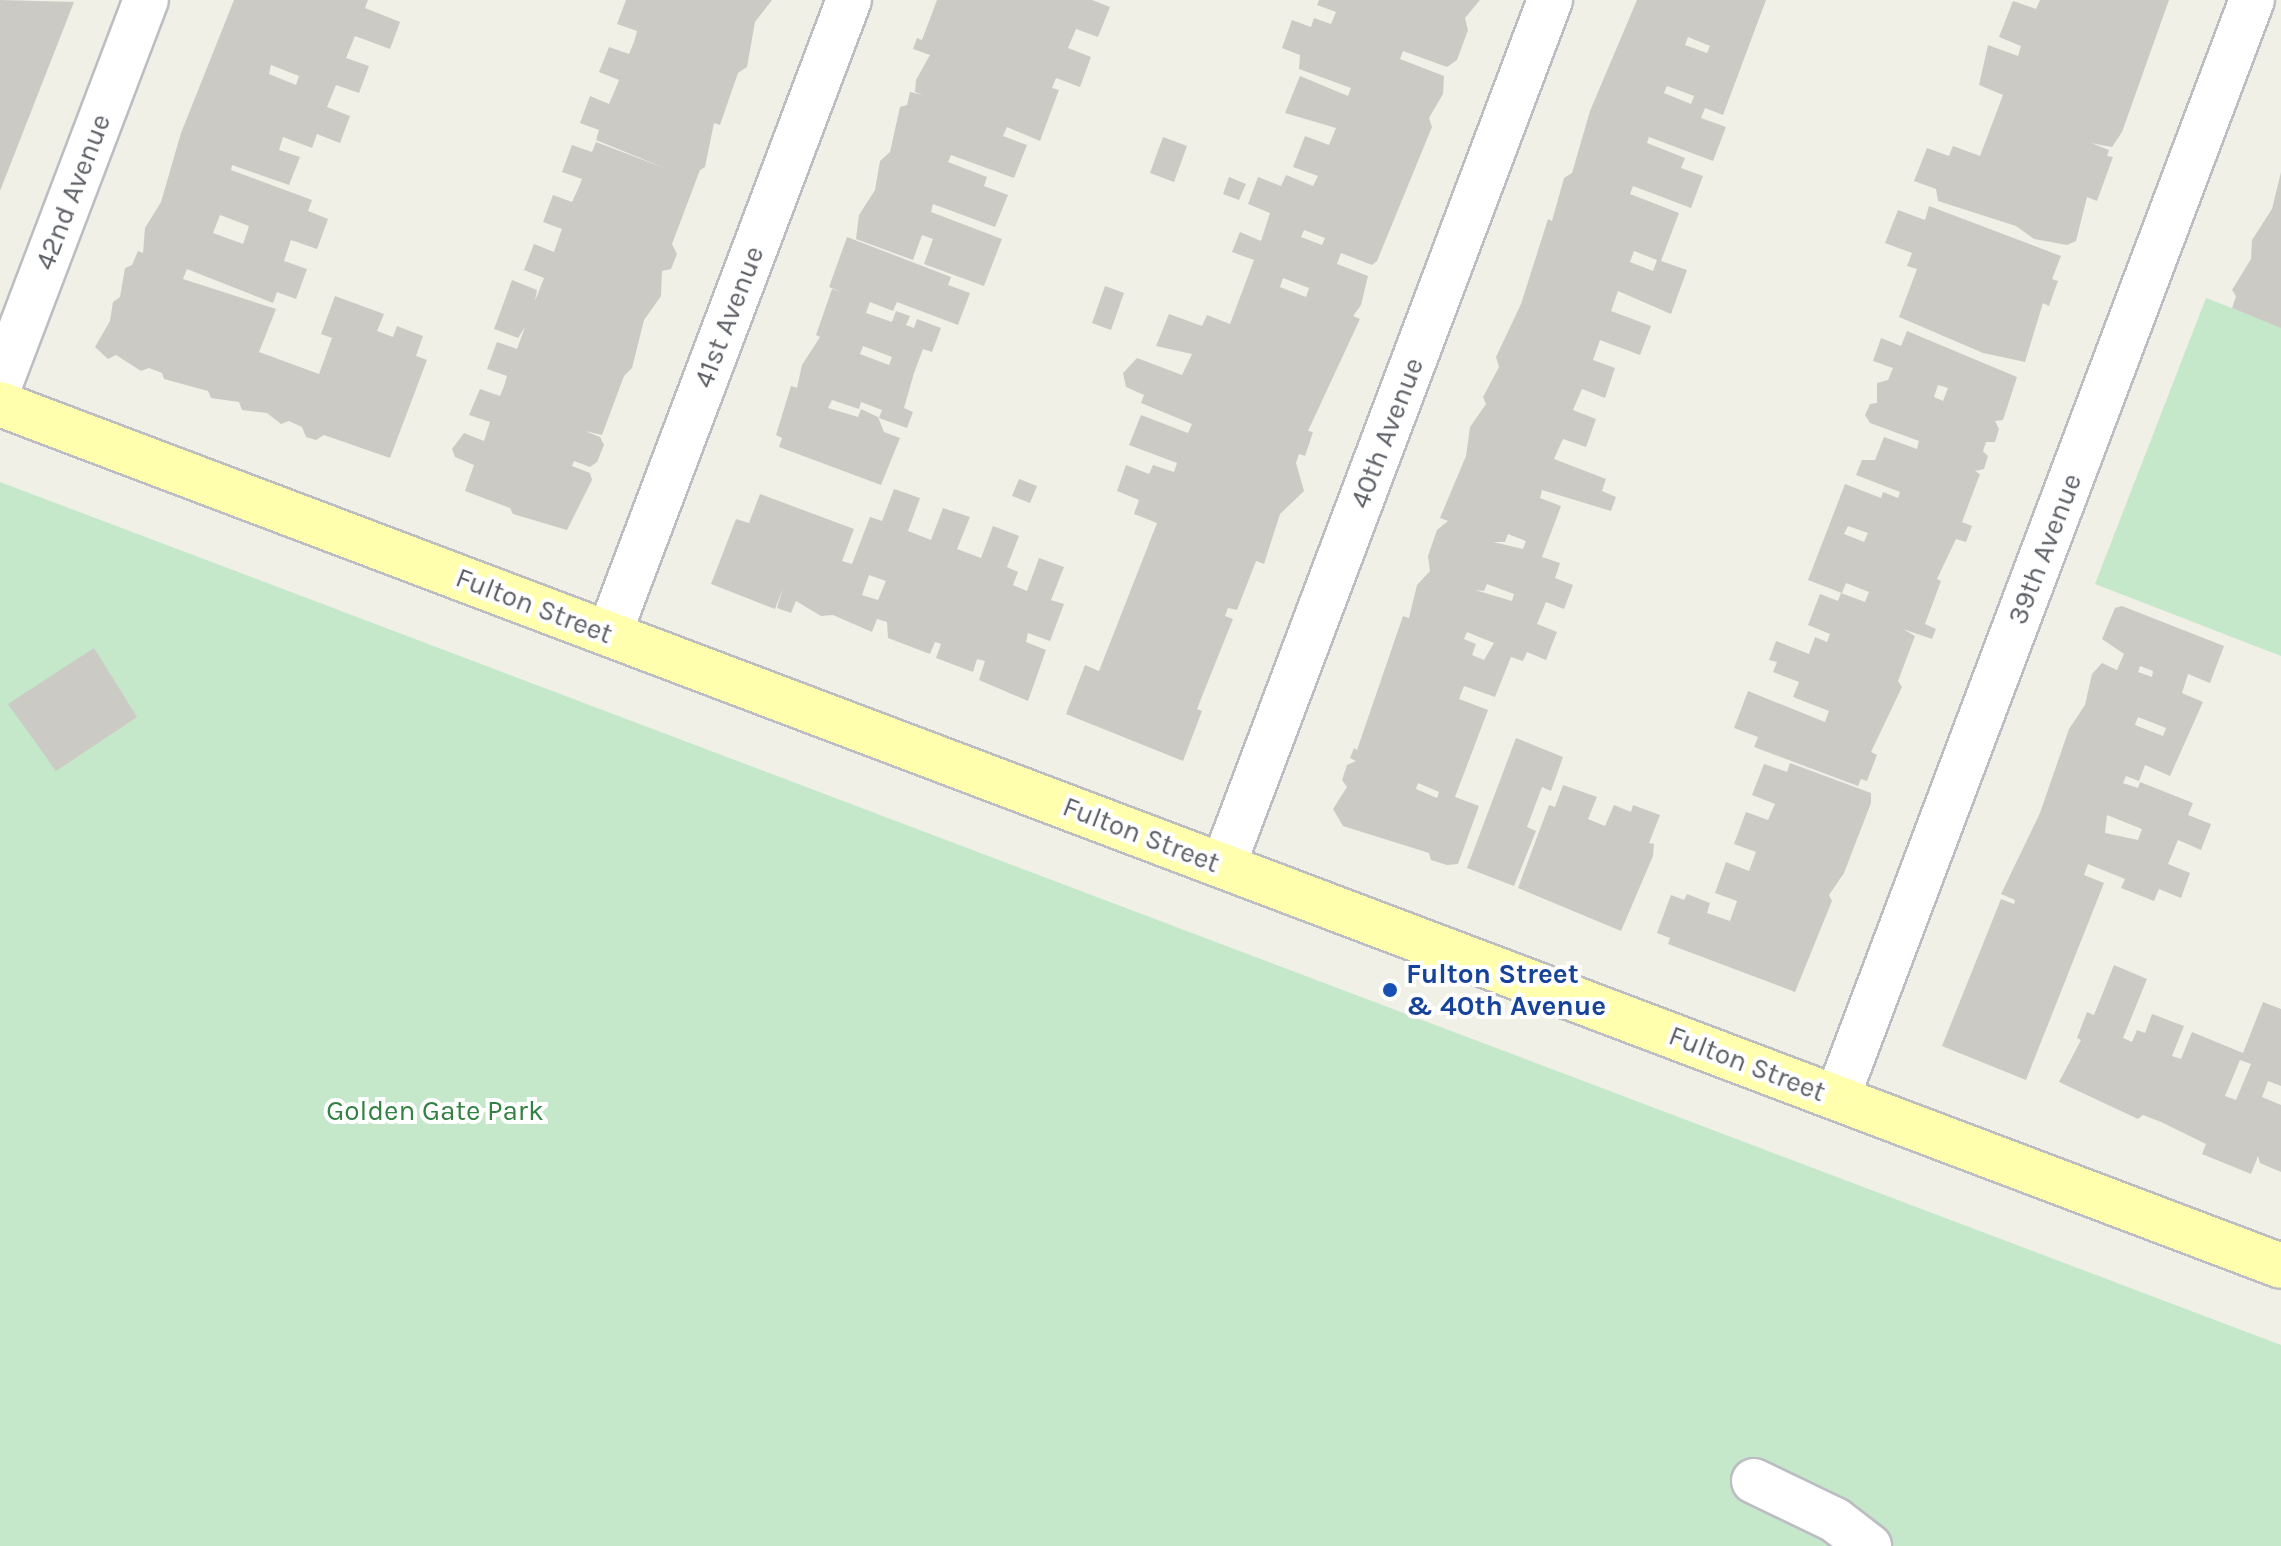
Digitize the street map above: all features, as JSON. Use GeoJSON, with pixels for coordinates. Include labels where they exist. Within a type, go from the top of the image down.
{"type":"FeatureCollection","features":[{"type":"Feature","properties":{"kind":"main road","name":"Fulton Street"},"geometry":{"type":"LineString","coordinates":[[0,404],[2281,1266]]}},
{"type":"Feature","properties":{"kind":"street","name":"42nd Avenue"},"geometry":{"type":"LineString","coordinates":[[0,384],[146,0]]}},
{"type":"Feature","properties":{"kind":"street","name":"41st Avenue"},"geometry":{"type":"LineString","coordinates":[[609,634],[849,0]]}},
{"type":"Feature","properties":{"kind":"street","name":"40th Avenue"},"geometry":{"type":"LineString","coordinates":[[1223,866],[1550,0]]}},
{"type":"Feature","properties":{"kind":"street","name":"39th Avenue"},"geometry":{"type":"LineString","coordinates":[[1837,1098],[2252,0]]}},
{"type":"Feature","properties":{"kind":"street"},"geometry":{"type":"LineString","coordinates":[[1754,1481],[1835,1520],[1869,1546]]}},
{"type":"Feature","properties":{"kind":"green space"},"geometry":{"type":"Polygon","coordinates":[[[2206,298],[2281,327],[2281,656],[2095,584],[2206,298]]]}},
{"type":"Feature","properties":{"kind":"green space","name":"Golden Gate Park"},"geometry":{"type":"Polygon","coordinates":[[[0,482],[2281,1345],[2281,1546],[0,1546],[0,482]]]}},
{"type":"Feature","properties":{"kind":"building"},"geometry":{"type":"Polygon","coordinates":[[[0,0],[74,2],[0,191],[0,0]]]}},
{"type":"Feature","properties":{"kind":"building"},"geometry":{"type":"Polygon","coordinates":[[[234,0],[368,0],[365,8],[400,22],[390,49],[355,36],[346,58],[369,66],[359,93],[336,85],[327,107],[350,116],[340,143],[317,134],[312,148],[283,137],[279,150],[300,157],[289,185],[232,165],[231,170],[312,200],[308,211],[328,219],[317,249],[291,240],[284,261],[307,269],[296,299],[277,292],[273,303],[187,269],[183,279],[276,309],[259,352],[319,374],[332,338],[321,334],[335,296],[384,314],[377,331],[393,337],[397,326],[423,336],[416,356],[427,360],[390,458],[324,435],[316,440],[306,437],[302,427],[289,421],[281,424],[267,413],[242,410],[239,402],[211,398],[208,391],[164,379],[162,373],[149,368],[141,371],[116,355],[108,359],[95,347],[110,321],[113,302],[120,297],[125,268],[132,265],[138,251],[143,253],[145,228],[161,202],[181,133],[234,0]],[[271,65],[269,74],[296,85],[299,76],[271,65]],[[220,215],[213,233],[243,244],[249,226],[220,215]]]}},
{"type":"Feature","properties":{"kind":"building"},"geometry":{"type":"Polygon","coordinates":[[[626,0],[772,0],[755,22],[747,67],[738,73],[720,125],[714,123],[705,167],[700,170],[672,244],[677,254],[671,269],[662,271],[661,296],[644,320],[632,368],[624,376],[602,435],[585,431],[600,437],[604,445],[597,462],[590,467],[574,461],[572,466],[590,473],[592,480],[567,530],[513,514],[510,508],[465,491],[474,465],[455,457],[452,449],[464,433],[484,441],[490,422],[469,415],[480,389],[500,396],[507,376],[487,369],[497,342],[517,349],[525,327],[518,338],[494,329],[512,280],[537,290],[535,301],[544,278],[524,270],[534,244],[554,252],[562,229],[543,222],[553,195],[572,202],[582,179],[562,172],[572,145],[592,152],[596,142],[667,169],[596,140],[599,130],[580,123],[590,96],[609,104],[619,80],[599,72],[609,47],[629,54],[634,42],[637,31],[617,24],[626,0]]]}},
{"type":"Feature","properties":{"kind":"building"},"geometry":{"type":"Polygon","coordinates":[[[937,0],[1092,0],[1110,7],[1098,37],[1076,29],[1068,48],[1091,57],[1080,87],[1056,78],[1052,88],[1059,90],[1040,141],[1007,127],[1003,136],[1027,145],[1014,178],[951,155],[948,162],[987,177],[984,186],[1008,195],[995,227],[933,204],[931,212],[1002,239],[984,286],[924,264],[933,239],[922,235],[913,260],[856,239],[859,215],[875,190],[880,161],[890,152],[900,107],[907,105],[910,92],[923,95],[915,92],[916,80],[930,55],[913,49],[917,38],[922,40],[937,0]]]}},
{"type":"Feature","properties":{"kind":"building"},"geometry":{"type":"Polygon","coordinates":[[[1319,0],[1480,0],[1465,18],[1468,30],[1457,60],[1447,67],[1403,51],[1400,59],[1444,76],[1443,94],[1429,118],[1432,127],[1377,261],[1372,265],[1341,253],[1337,264],[1368,276],[1361,305],[1353,316],[1360,319],[1308,431],[1313,432],[1305,456],[1299,454],[1296,463],[1304,491],[1280,514],[1264,564],[1256,561],[1237,610],[1228,608],[1225,616],[1233,619],[1197,709],[1202,711],[1183,761],[1066,714],[1085,665],[1099,671],[1157,523],[1134,514],[1139,500],[1117,491],[1126,465],[1149,474],[1153,465],[1174,472],[1177,463],[1129,445],[1141,415],[1188,433],[1192,424],[1141,403],[1144,395],[1126,387],[1123,373],[1137,358],[1182,375],[1192,354],[1156,346],[1169,314],[1202,326],[1207,315],[1230,324],[1254,260],[1232,252],[1240,232],[1261,241],[1270,213],[1248,204],[1258,177],[1281,186],[1286,175],[1313,186],[1318,176],[1293,167],[1305,136],[1329,145],[1336,128],[1285,113],[1300,76],[1348,96],[1351,88],[1299,69],[1300,55],[1282,48],[1292,20],[1311,27],[1314,18],[1331,24],[1336,12],[1317,5],[1319,0]],[[1304,230],[1301,237],[1322,245],[1325,238],[1304,230]],[[1283,278],[1280,287],[1306,297],[1309,288],[1283,278]]]}},
{"type":"Feature","properties":{"kind":"building"},"geometry":{"type":"Polygon","coordinates":[[[1637,0],[1766,0],[1723,115],[1705,108],[1701,118],[1726,127],[1713,161],[1649,137],[1647,143],[1685,158],[1681,168],[1703,176],[1691,208],[1633,186],[1630,194],[1679,213],[1661,261],[1687,270],[1671,314],[1618,291],[1611,311],[1651,326],[1640,355],[1600,340],[1593,360],[1615,368],[1605,398],[1582,389],[1573,410],[1596,419],[1586,447],[1563,439],[1554,459],[1606,479],[1602,491],[1616,497],[1611,511],[1542,490],[1540,498],[1561,506],[1542,557],[1560,563],[1555,578],[1573,585],[1564,609],[1546,602],[1537,624],[1557,632],[1546,660],[1527,652],[1523,661],[1511,657],[1495,697],[1464,686],[1459,699],[1488,710],[1455,797],[1479,806],[1458,864],[1447,865],[1431,860],[1429,853],[1343,826],[1333,809],[1347,787],[1342,780],[1347,765],[1356,761],[1350,758],[1354,748],[1357,750],[1403,616],[1409,618],[1417,585],[1430,571],[1428,556],[1437,530],[1448,521],[1440,518],[1466,456],[1470,427],[1486,404],[1483,397],[1499,367],[1496,357],[1521,304],[1548,219],[1552,221],[1564,178],[1572,173],[1590,111],[1637,0]],[[1688,37],[1685,45],[1707,53],[1710,46],[1688,37]],[[1667,86],[1664,93],[1691,104],[1694,96],[1667,86]],[[1634,251],[1630,262],[1653,271],[1657,260],[1634,251]],[[1508,534],[1505,542],[1493,542],[1523,549],[1526,541],[1508,534]],[[1487,584],[1484,591],[1475,590],[1512,601],[1514,594],[1487,584]],[[1467,632],[1464,639],[1476,644],[1472,655],[1484,660],[1494,643],[1467,632]],[[1418,783],[1416,789],[1437,798],[1439,792],[1418,783]]]}},
{"type":"Feature","properties":{"kind":"building"},"geometry":{"type":"Polygon","coordinates":[[[2040,0],[2169,0],[2122,132],[2112,147],[2091,143],[2109,150],[2107,156],[2113,157],[2097,201],[2087,197],[2076,241],[2067,245],[2034,239],[2016,226],[1938,201],[1936,189],[1914,181],[1927,148],[1949,156],[1953,146],[1980,156],[2003,95],[1979,85],[1988,45],[2018,56],[2021,46],[1999,37],[2013,1],[2036,9],[2040,0]]]}},
{"type":"Feature","properties":{"kind":"building"},"geometry":{"type":"Polygon","coordinates":[[[1163,137],[1187,146],[1174,182],[1150,173],[1163,137]]]}},
{"type":"Feature","properties":{"kind":"building"},"geometry":{"type":"Polygon","coordinates":[[[2281,172],[2281,328],[2232,308],[2236,296],[2232,290],[2251,259],[2252,240],[2272,209],[2281,172]]]}},
{"type":"Feature","properties":{"kind":"building"},"geometry":{"type":"Polygon","coordinates":[[[1229,177],[1246,184],[1239,200],[1223,194],[1229,177]]]}},
{"type":"Feature","properties":{"kind":"building"},"geometry":{"type":"Polygon","coordinates":[[[1929,206],[2061,256],[2052,279],[2058,281],[2049,306],[2043,303],[2025,362],[1983,353],[1899,317],[1917,269],[1907,266],[1912,253],[1885,243],[1898,210],[1925,220],[1929,206]]]}},
{"type":"Feature","properties":{"kind":"building"},"geometry":{"type":"Polygon","coordinates":[[[847,237],[951,277],[948,285],[970,293],[958,325],[897,302],[893,311],[870,302],[866,313],[892,322],[896,311],[910,316],[906,325],[914,328],[917,319],[941,328],[932,352],[923,349],[914,373],[904,408],[913,412],[907,428],[879,418],[882,410],[861,402],[859,409],[832,400],[828,408],[858,417],[861,409],[878,417],[884,432],[900,438],[881,485],[779,447],[782,438],[776,435],[791,386],[797,388],[802,365],[820,337],[816,335],[832,289],[841,292],[829,287],[847,237]],[[863,346],[860,354],[889,365],[892,357],[863,346]]]}},
{"type":"Feature","properties":{"kind":"building"},"geometry":{"type":"Polygon","coordinates":[[[1105,286],[1124,293],[1111,330],[1092,323],[1105,286]]]}},
{"type":"Feature","properties":{"kind":"building"},"geometry":{"type":"Polygon","coordinates":[[[1907,331],[2017,377],[2003,420],[1995,421],[1999,429],[1995,442],[1986,442],[1983,451],[1988,456],[1984,469],[1975,471],[1980,474],[1962,522],[1972,526],[1966,542],[1956,539],[1937,579],[1941,581],[1925,624],[1936,629],[1932,639],[1903,629],[1915,636],[1898,681],[1902,687],[1871,752],[1877,755],[1867,781],[1861,779],[1858,786],[1754,747],[1758,737],[1734,728],[1748,691],[1825,722],[1829,711],[1793,697],[1799,682],[1773,672],[1777,662],[1769,660],[1776,641],[1809,654],[1815,637],[1827,642],[1830,634],[1808,625],[1820,594],[1838,601],[1841,593],[1865,602],[1869,592],[1846,583],[1842,593],[1808,580],[1845,484],[1881,498],[1883,492],[1898,498],[1900,492],[1856,475],[1862,460],[1875,460],[1884,437],[1917,449],[1919,441],[1870,423],[1865,415],[1870,404],[1877,403],[1877,383],[1888,380],[1893,368],[1873,361],[1881,338],[1901,346],[1907,331]],[[1938,385],[1934,397],[1943,401],[1948,388],[1938,385]],[[1848,526],[1844,534],[1864,542],[1868,533],[1848,526]]]}},
{"type":"Feature","properties":{"kind":"building"},"geometry":{"type":"Polygon","coordinates":[[[1019,479],[1037,486],[1030,503],[1012,496],[1019,479]]]}},
{"type":"Feature","properties":{"kind":"building"},"geometry":{"type":"Polygon","coordinates":[[[894,489],[920,498],[908,531],[931,540],[943,508],[970,517],[957,549],[981,558],[993,526],[1019,536],[1007,567],[1018,572],[1013,585],[1027,591],[1039,558],[1064,567],[1051,600],[1064,604],[1050,641],[1028,633],[1026,642],[1046,650],[1028,701],[979,680],[985,661],[977,659],[973,672],[936,658],[941,644],[935,642],[930,654],[888,638],[887,622],[877,619],[872,632],[833,615],[821,616],[796,601],[791,613],[777,608],[783,588],[775,609],[711,584],[736,519],[749,523],[760,494],[854,529],[842,561],[852,564],[870,517],[882,521],[894,489]],[[869,575],[862,595],[878,600],[886,581],[869,575]]]}},
{"type":"Feature","properties":{"kind":"building"},"geometry":{"type":"Polygon","coordinates":[[[2122,606],[2224,646],[2210,683],[2188,674],[2182,693],[2203,702],[2170,776],[2145,765],[2139,781],[2126,776],[2123,783],[2138,788],[2140,782],[2193,803],[2188,815],[2211,824],[2201,850],[2178,840],[2168,864],[2190,873],[2181,898],[2159,889],[2154,901],[2121,888],[2125,879],[2088,864],[2084,875],[2104,883],[2026,1080],[1942,1046],[2001,899],[2014,904],[2015,900],[2001,894],[2040,813],[2069,729],[2085,705],[2092,674],[2102,663],[2117,670],[2124,654],[2102,639],[2115,608],[2122,606]],[[2140,666],[2138,672],[2152,677],[2153,671],[2140,666]],[[2138,717],[2135,725],[2163,736],[2166,728],[2138,717]],[[2107,815],[2105,833],[2138,840],[2142,829],[2107,815]]]}},
{"type":"Feature","properties":{"kind":"building"},"geometry":{"type":"Polygon","coordinates":[[[94,648],[137,717],[56,771],[8,704],[94,648]]]}},
{"type":"Feature","properties":{"kind":"building"},"geometry":{"type":"Polygon","coordinates":[[[1516,738],[1563,757],[1551,791],[1542,787],[1527,827],[1536,831],[1514,886],[1467,868],[1516,738]]]}},
{"type":"Feature","properties":{"kind":"building"},"geometry":{"type":"Polygon","coordinates":[[[1790,763],[1871,793],[1871,803],[1844,873],[1829,895],[1832,901],[1795,992],[1668,944],[1670,938],[1657,933],[1671,895],[1684,900],[1687,894],[1710,903],[1707,913],[1730,921],[1737,901],[1715,893],[1726,862],[1749,871],[1756,852],[1734,844],[1746,812],[1768,820],[1775,804],[1752,795],[1764,764],[1787,772],[1790,763]]]}},
{"type":"Feature","properties":{"kind":"building"},"geometry":{"type":"Polygon","coordinates":[[[1563,785],[1597,797],[1588,819],[1605,826],[1614,805],[1631,812],[1633,805],[1660,815],[1649,843],[1654,844],[1653,856],[1621,931],[1518,888],[1549,805],[1555,807],[1563,785]]]}},
{"type":"Feature","properties":{"kind":"building"},"geometry":{"type":"Polygon","coordinates":[[[2114,965],[2147,979],[2123,1038],[2132,1042],[2137,1030],[2145,1033],[2152,1014],[2184,1026],[2172,1056],[2181,1059],[2192,1032],[2243,1053],[2263,1002],[2281,1009],[2281,1086],[2268,1081],[2262,1097],[2281,1105],[2281,1172],[2260,1163],[2258,1156],[2251,1174],[2202,1154],[2206,1144],[2161,1122],[2143,1115],[2138,1119],[2059,1082],[2081,1040],[2077,1038],[2087,1012],[2094,1015],[2114,965]],[[2240,1060],[2225,1096],[2236,1100],[2251,1064],[2240,1060]]]}},
{"type":"Feature","properties":{"kind":"place","name":"Fulton Street & 40th Avenue"},"geometry":{"type":"Point","coordinates":[1390,990]}}]}
